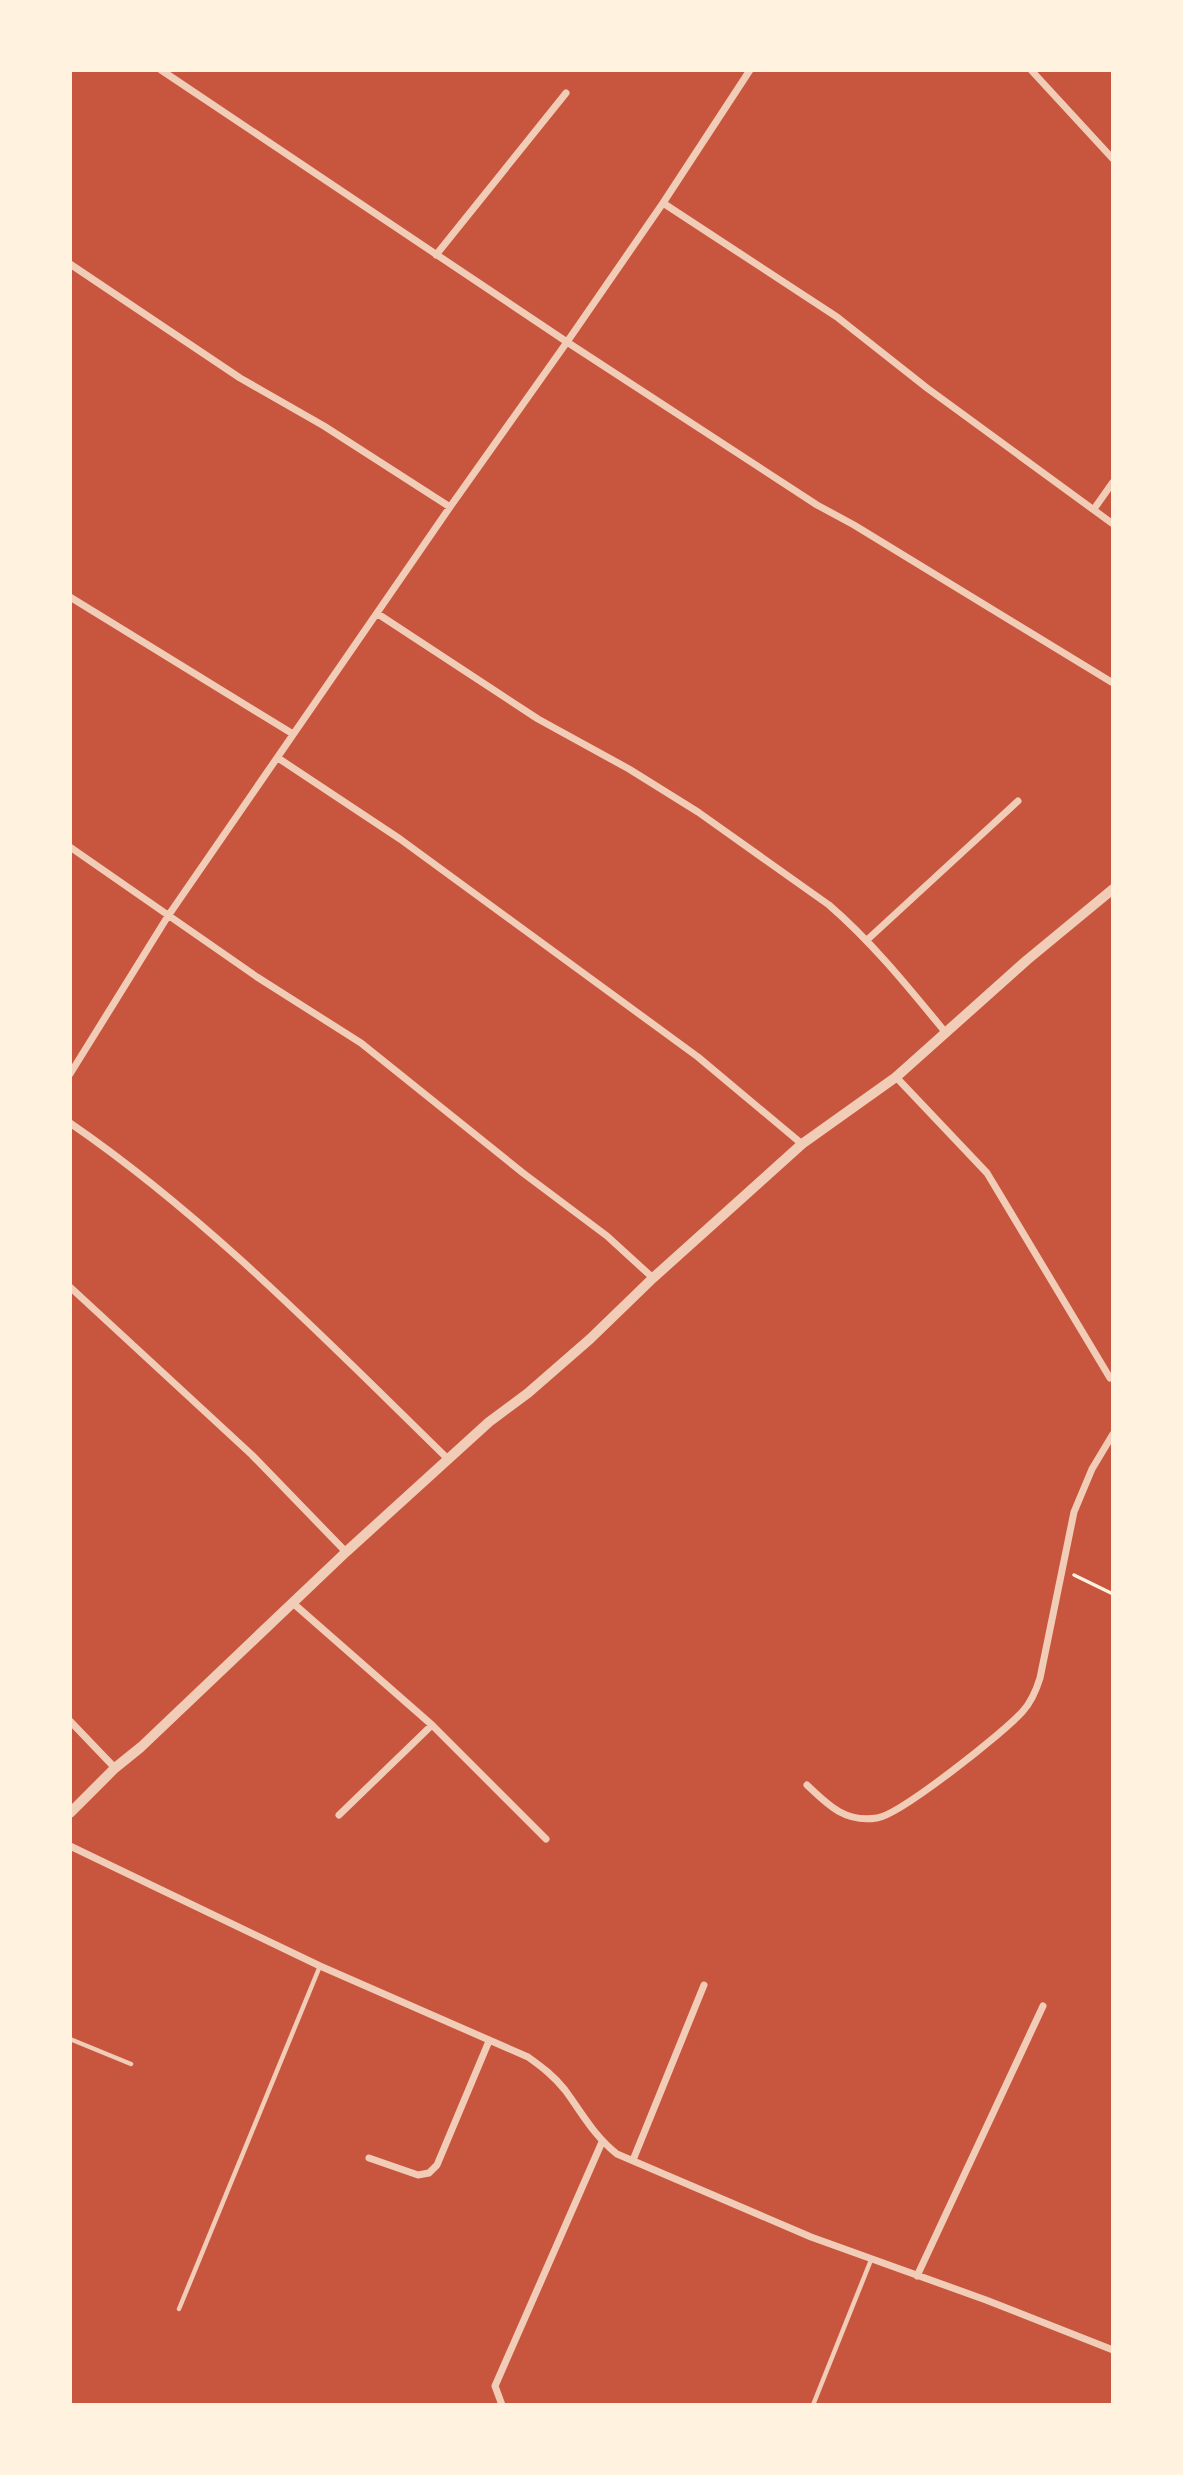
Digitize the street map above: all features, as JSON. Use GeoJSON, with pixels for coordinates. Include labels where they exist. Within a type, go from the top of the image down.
{"type":"FeatureCollection","features":[{"type":"Feature","properties":{"kind":"street"},"geometry":{"type":"LineString","coordinates":[[161,70],[567,342],[817,505],[1113,683]]}},
{"type":"Feature","properties":{"kind":"street"},"geometry":{"type":"LineString","coordinates":[[70,1074],[168,916],[663,203],[750,70]]}},
{"type":"Feature","properties":{"kind":"street"},"geometry":{"type":"LineString","coordinates":[[1031,70],[1113,159]]}},
{"type":"Feature","properties":{"kind":"street"},"geometry":{"type":"LineString","coordinates":[[436,255],[566,93]]}},
{"type":"Feature","properties":{"kind":"street"},"geometry":{"type":"LineString","coordinates":[[663,203],[837,317],[927,388],[1113,524]]}},
{"type":"Feature","properties":{"kind":"street"},"geometry":{"type":"LineString","coordinates":[[70,264],[240,378],[324,426],[450,507]]}},
{"type":"Feature","properties":{"kind":"street"},"geometry":{"type":"LineString","coordinates":[[1094,509],[1113,482]]}},
{"type":"Feature","properties":{"kind":"street"},"geometry":{"type":"LineString","coordinates":[[70,597],[293,734]]}},
{"type":"Feature","properties":{"kind":"street"},"geometry":{"type":"LineString","coordinates":[[377,614],[538,719],[629,769],[698,812],[829,905],[867,940],[946,1033]]}},
{"type":"Feature","properties":{"kind":"street"},"geometry":{"type":"LineString","coordinates":[[278,758],[400,839],[698,1057],[802,1144]]}},
{"type":"Feature","properties":{"kind":"street"},"geometry":{"type":"LineString","coordinates":[[867,940],[1018,801]]}},
{"type":"Feature","properties":{"kind":"street"},"geometry":{"type":"LineString","coordinates":[[70,847],[257,977],[370,1050],[523,1173],[607,1236],[653,1278]]}},
{"type":"Feature","properties":{"kind":"street"},"geometry":{"type":"LineString","coordinates":[[70,1813],[346,1552],[448,1459],[590,1339],[653,1278],[802,1144],[896,1077],[1113,889]]}},
{"type":"Feature","properties":{"kind":"street"},"geometry":{"type":"LineString","coordinates":[[896,1077],[986,1173],[1112,1379]]}},
{"type":"Feature","properties":{"kind":"street"},"geometry":{"type":"LineString","coordinates":[[70,1123],[221,1242],[448,1459]]}},
{"type":"Feature","properties":{"kind":"street"},"geometry":{"type":"LineString","coordinates":[[70,1287],[252,1455],[346,1552]]}},
{"type":"Feature","properties":{"kind":"street"},"geometry":{"type":"LineString","coordinates":[[807,1785],[831,1808],[852,1817],[877,1818],[893,1812],[913,1799],[1008,1726],[1034,1696],[1074,1512],[1092,1469],[1113,1434]]}},
{"type":"Feature","properties":{"kind":"street"},"geometry":{"type":"LineString","coordinates":[[294,1604],[432,1725],[546,1839]]}},
{"type":"Feature","properties":{"kind":"street"},"geometry":{"type":"LineString","coordinates":[[70,1721],[115,1768]]}},
{"type":"Feature","properties":{"kind":"street"},"geometry":{"type":"LineString","coordinates":[[339,1815],[432,1725]]}},
{"type":"Feature","properties":{"kind":"street"},"geometry":{"type":"LineString","coordinates":[[70,1846],[320,1966],[528,2057],[548,2071],[602,2142],[617,2154],[811,2237],[1113,2350]]}},
{"type":"Feature","properties":{"kind":"street"},"geometry":{"type":"LineString","coordinates":[[633,2160],[704,1985]]}},
{"type":"Feature","properties":{"kind":"street"},"geometry":{"type":"LineString","coordinates":[[917,2276],[1043,2006]]}},
{"type":"Feature","properties":{"kind":"street"},"geometry":{"type":"LineString","coordinates":[[369,2158],[418,2175],[429,2173],[437,2165],[489,2040]]}},
{"type":"Feature","properties":{"kind":"street"},"geometry":{"type":"LineString","coordinates":[[502,2405],[495,2386],[602,2142]]}},
{"type":"Feature","properties":{"kind":"lane"},"geometry":{"type":"LineString","coordinates":[[178,2309],[320,1966]]}},
{"type":"Feature","properties":{"kind":"lane"},"geometry":{"type":"LineString","coordinates":[[70,2039],[131,2064]]}},
{"type":"Feature","properties":{"kind":"lane"},"geometry":{"type":"LineString","coordinates":[[813,2405],[871,2260]]}},
{"type":"Feature","properties":{"kind":"path"},"geometry":{"type":"LineString","coordinates":[[1061,1566],[1113,1594]]}}]}
